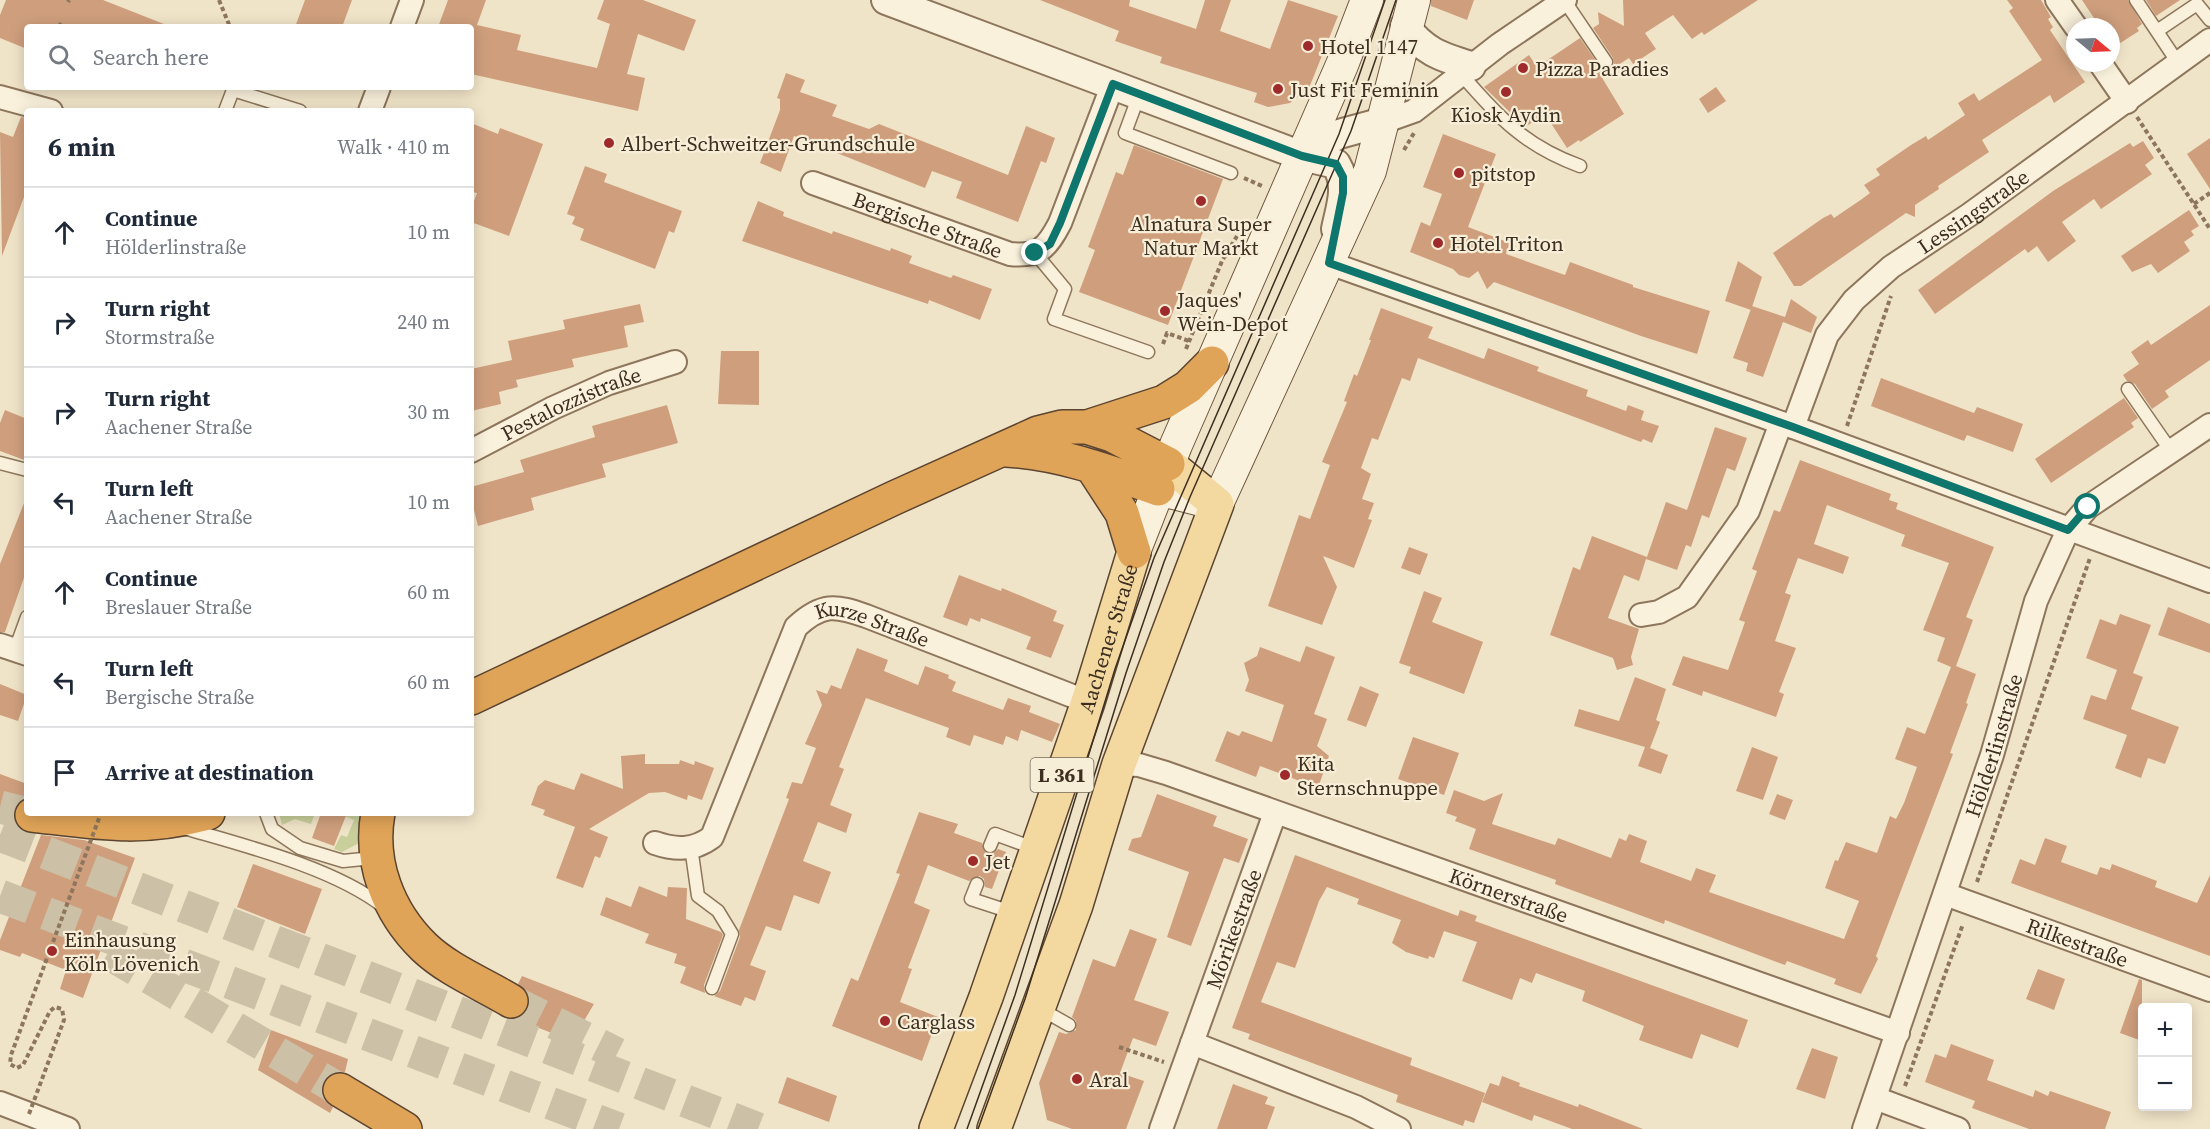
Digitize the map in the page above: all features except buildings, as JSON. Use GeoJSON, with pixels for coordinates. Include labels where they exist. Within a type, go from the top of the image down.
{"type":"FeatureCollection","features":[{"type":"Feature","properties":{"kind":"highway"},"geometry":{"type":"LineString","coordinates":[[1087,427],[1164,402],[1188,387],[1212,363]]}},
{"type":"Feature","properties":{"kind":"highway"},"geometry":{"type":"LineString","coordinates":[[474,697],[1038,433],[1062,427],[1087,427],[1112,435],[1163,477]]}},
{"type":"Feature","properties":{"kind":"highway"},"geometry":{"type":"LineString","coordinates":[[1001,450],[1038,452],[1092,467],[1163,477]]}},
{"type":"Feature","properties":{"kind":"highway"},"geometry":{"type":"LineString","coordinates":[[1092,467],[1122,513],[1134,552]]}},
{"type":"Feature","properties":{"kind":"highway"},"geometry":{"type":"LineString","coordinates":[[47,816],[120,826],[164,823],[195,816]]}},
{"type":"Feature","properties":{"kind":"highway"},"geometry":{"type":"LineString","coordinates":[[378,816],[375,845],[380,878],[407,924],[424,947],[511,1000]]}},
{"type":"Feature","properties":{"kind":"highway"},"geometry":{"type":"LineString","coordinates":[[340,1090],[405,1129]]}},
{"type":"Feature","properties":{"kind":"main road","name":"Aachener Straße"},"geometry":{"type":"LineString","coordinates":[[936,1129],[1088,702],[1134,552],[1163,477],[1367,0]]}},
{"type":"Feature","properties":{"kind":"main road","name":"L 361"},"geometry":{"type":"LineString","coordinates":[[997,1128],[1076,905],[1119,764],[1217,504],[1370,171],[1410,13]]}},
{"type":"Feature","properties":{"kind":"main road"},"geometry":{"type":"LineString","coordinates":[[1163,477],[1217,504]]}},
{"type":"Feature","properties":{"kind":"street"},"geometry":{"type":"LineString","coordinates":[[403,24],[412,0]]}},
{"type":"Feature","properties":{"kind":"street"},"geometry":{"type":"LineString","coordinates":[[886,0],[1302,156],[1336,164],[1343,177],[1343,193],[1329,263],[1787,425],[2210,581]]}},
{"type":"Feature","properties":{"kind":"street"},"geometry":{"type":"LineString","coordinates":[[1302,156],[1339,134],[1414,111],[1466,70],[1565,0]]}},
{"type":"Feature","properties":{"kind":"street"},"geometry":{"type":"LineString","coordinates":[[2057,0],[2070,18]]}},
{"type":"Feature","properties":{"kind":"street"},"geometry":{"type":"LineString","coordinates":[[1410,13],[1417,43],[1466,70]]}},
{"type":"Feature","properties":{"kind":"street","name":"Lessingstraße"},"geometry":{"type":"LineString","coordinates":[[1641,615],[1659,612],[1687,597],[1748,511],[1827,335],[1854,300],[1903,259],[2127,102],[2210,40]]}},
{"type":"Feature","properties":{"kind":"street"},"geometry":{"type":"LineString","coordinates":[[2106,72],[2127,102]]}},
{"type":"Feature","properties":{"kind":"street"},"geometry":{"type":"LineString","coordinates":[[1035,253],[1050,244],[1060,223],[1113,84]]}},
{"type":"Feature","properties":{"kind":"street"},"geometry":{"type":"LineString","coordinates":[[371,108],[378,90]]}},
{"type":"Feature","properties":{"kind":"street"},"geometry":{"type":"LineString","coordinates":[[0,97],[40,108]]}},
{"type":"Feature","properties":{"kind":"street","name":"Bergische Straße"},"geometry":{"type":"LineString","coordinates":[[813,183],[1010,254],[1029,256],[1035,253]]}},
{"type":"Feature","properties":{"kind":"street","name":"Pestalozzistraße"},"geometry":{"type":"LineString","coordinates":[[474,449],[553,408],[609,383],[675,362]]}},
{"type":"Feature","properties":{"kind":"street","name":"Hölderlinstraße"},"geometry":{"type":"LineString","coordinates":[[1864,1129],[1992,755],[2036,601],[2068,530],[2088,507],[2210,425]]}},
{"type":"Feature","properties":{"kind":"street","name":"Kurze Straße"},"geometry":{"type":"LineString","coordinates":[[691,848],[707,841],[718,825],[796,627],[811,613],[827,607],[859,613],[1088,702]]}},
{"type":"Feature","properties":{"kind":"street","name":"Körnerstraße"},"geometry":{"type":"LineString","coordinates":[[1119,764],[1139,765],[1166,773],[1898,1033]]}},
{"type":"Feature","properties":{"kind":"street","name":"Mörikestraße"},"geometry":{"type":"LineString","coordinates":[[1161,1129],[1275,813]]}},
{"type":"Feature","properties":{"kind":"street"},"geometry":{"type":"LineString","coordinates":[[655,843],[683,849],[691,848]]}},
{"type":"Feature","properties":{"kind":"street","name":"Rilkestraße"},"geometry":{"type":"LineString","coordinates":[[1945,894],[2210,990]]}},
{"type":"Feature","properties":{"kind":"street"},"geometry":{"type":"LineString","coordinates":[[1192,1043],[1356,1107],[1399,1129]]}},
{"type":"Feature","properties":{"kind":"street"},"geometry":{"type":"LineString","coordinates":[[1875,1098],[1958,1129]]}},
{"type":"Feature","properties":{"kind":"street"},"geometry":{"type":"LineString","coordinates":[[0,1103],[68,1129]]}},
{"type":"Feature","properties":{"kind":"lane"},"geometry":{"type":"LineString","coordinates":[[1565,0],[1605,62]]}},
{"type":"Feature","properties":{"kind":"lane"},"geometry":{"type":"LineString","coordinates":[[2136,0],[2178,63]]}},
{"type":"Feature","properties":{"kind":"lane"},"geometry":{"type":"LineString","coordinates":[[2157,31],[2197,4],[2210,20]]}},
{"type":"Feature","properties":{"kind":"lane"},"geometry":{"type":"LineString","coordinates":[[1466,70],[1492,110],[1522,136],[1548,154],[1580,166]]}},
{"type":"Feature","properties":{"kind":"lane"},"geometry":{"type":"LineString","coordinates":[[226,108],[233,90],[290,108]]}},
{"type":"Feature","properties":{"kind":"lane"},"geometry":{"type":"LineString","coordinates":[[1140,94],[1125,133],[1232,173]]}},
{"type":"Feature","properties":{"kind":"lane"},"geometry":{"type":"LineString","coordinates":[[1035,253],[1065,289],[1054,319],[1148,352]]}},
{"type":"Feature","properties":{"kind":"lane"},"geometry":{"type":"LineString","coordinates":[[2128,389],[2171,451]]}},
{"type":"Feature","properties":{"kind":"lane"},"geometry":{"type":"LineString","coordinates":[[0,463],[24,469]]}},
{"type":"Feature","properties":{"kind":"lane"},"geometry":{"type":"LineString","coordinates":[[14,650],[24,625]]}},
{"type":"Feature","properties":{"kind":"lane"},"geometry":{"type":"LineString","coordinates":[[267,816],[272,829],[284,839],[311,852],[343,861],[363,859],[375,845]]}},
{"type":"Feature","properties":{"kind":"lane"},"geometry":{"type":"LineString","coordinates":[[164,823],[270,854],[336,880],[376,900],[407,924]]}},
{"type":"Feature","properties":{"kind":"lane"},"geometry":{"type":"LineString","coordinates":[[990,846],[995,834],[1037,849]]}},
{"type":"Feature","properties":{"kind":"lane"},"geometry":{"type":"LineString","coordinates":[[691,848],[698,896],[718,911],[732,934],[712,988]]}},
{"type":"Feature","properties":{"kind":"lane"},"geometry":{"type":"LineString","coordinates":[[977,884],[971,899],[1014,913]]}},
{"type":"Feature","properties":{"kind":"lane"},"geometry":{"type":"LineString","coordinates":[[1038,1008],[1069,1026]]}},
{"type":"Feature","properties":{"kind":"path"},"geometry":{"type":"LineString","coordinates":[[219,0],[229,24]]}},
{"type":"Feature","properties":{"kind":"path"},"geometry":{"type":"LineString","coordinates":[[2127,102],[2210,228]]}},
{"type":"Feature","properties":{"kind":"path"},"geometry":{"type":"LineString","coordinates":[[1232,173],[1271,190]]}},
{"type":"Feature","properties":{"kind":"path"},"geometry":{"type":"LineString","coordinates":[[2194,204],[2210,193]]}},
{"type":"Feature","properties":{"kind":"path"},"geometry":{"type":"LineString","coordinates":[[1841,445],[1903,259]]}},
{"type":"Feature","properties":{"kind":"path"},"geometry":{"type":"LineString","coordinates":[[1148,352],[1158,356],[1167,333],[1189,341]]}},
{"type":"Feature","properties":{"kind":"path"},"geometry":{"type":"LineString","coordinates":[[1898,1107],[2097,540]]}},
{"type":"Feature","properties":{"kind":"path"},"geometry":{"type":"LineString","coordinates":[[29,1114],[64,1020],[62,1009],[55,1007],[50,1011],[23,1065],[17,1068],[10,1064],[10,1055],[100,816]]}},
{"type":"Feature","properties":{"kind":"path"},"geometry":{"type":"LineString","coordinates":[[1119,1047],[1172,1064]]}},
{"type":"Feature","properties":{"kind":"green space"},"geometry":{"type":"Polygon","coordinates":[[[280,816],[314,816],[311,824],[295,819],[282,825],[280,816]]]}},
{"type":"Feature","properties":{"kind":"green space"},"geometry":{"type":"Polygon","coordinates":[[[344,816],[368,816],[363,841],[342,852],[334,849],[341,835],[347,837],[354,820],[344,816]]]}},
{"type":"Feature","properties":{"kind":"tunnel"},"geometry":{"type":"LineString","coordinates":[[0,807],[24,813]]}},
{"type":"Feature","properties":{"kind":"tunnel"},"geometry":{"type":"LineString","coordinates":[[0,835],[758,1129]]}},
{"type":"Feature","properties":{"kind":"tunnel"},"geometry":{"type":"LineString","coordinates":[[0,896],[619,1129]]}},
{"type":"Feature","properties":{"kind":"tunnel"},"geometry":{"type":"LineString","coordinates":[[108,953],[340,1090]]}},
{"type":"Feature","properties":{"kind":"tunnel"},"geometry":{"type":"LineString","coordinates":[[511,1001],[617,1054]]}},
{"type":"Feature","properties":{"kind":"tram line"},"geometry":{"type":"LineString","coordinates":[[967,1129],[1015,995],[1115,669],[1154,558],[1339,134],[1385,0]]}},
{"type":"Feature","properties":{"kind":"tram line"},"geometry":{"type":"LineString","coordinates":[[978,1129],[1025,999],[1126,673],[1164,562],[1190,497],[1351,131],[1396,0]]}},
{"type":"Feature","properties":{"kind":"place","name":"Hotel 1147"},"geometry":{"type":"Point","coordinates":[1308,46]}},
{"type":"Feature","properties":{"kind":"place","name":"Pizza Paradies"},"geometry":{"type":"Point","coordinates":[1523,68]}},
{"type":"Feature","properties":{"kind":"place","name":"Just Fit Feminin"},"geometry":{"type":"Point","coordinates":[1278,89]}},
{"type":"Feature","properties":{"kind":"place","name":"Kiosk Aydin"},"geometry":{"type":"Point","coordinates":[1506,92]}},
{"type":"Feature","properties":{"kind":"place","name":"Albert-Schweitzer-Grundschule"},"geometry":{"type":"Point","coordinates":[609,143]}},
{"type":"Feature","properties":{"kind":"place","name":"pitstop"},"geometry":{"type":"Point","coordinates":[1459,173]}},
{"type":"Feature","properties":{"kind":"place","name":"Alnatura Super Natur Markt"},"geometry":{"type":"Point","coordinates":[1201,201]}},
{"type":"Feature","properties":{"kind":"place","name":"Hotel Triton"},"geometry":{"type":"Point","coordinates":[1438,243]}},
{"type":"Feature","properties":{"kind":"place","name":"Jaques' Wein-Depot"},"geometry":{"type":"Point","coordinates":[1165,311]}},
{"type":"Feature","properties":{"kind":"place","name":"Kita Sternschnuppe"},"geometry":{"type":"Point","coordinates":[1285,775]}},
{"type":"Feature","properties":{"kind":"place","name":"Jet"},"geometry":{"type":"Point","coordinates":[973,861]}},
{"type":"Feature","properties":{"kind":"place","name":"Einhausung Köln Lövenich"},"geometry":{"type":"Point","coordinates":[52,951]}},
{"type":"Feature","properties":{"kind":"place","name":"Carglass"},"geometry":{"type":"Point","coordinates":[885,1021]}},
{"type":"Feature","properties":{"kind":"place","name":"Aral"},"geometry":{"type":"Point","coordinates":[1077,1079]}},
{"type":"Feature","properties":{"kind":"route"},"geometry":{"type":"LineString","coordinates":[[1035,253],[1050,244],[1060,223],[1113,84],[1302,156],[1336,164],[1343,177],[1343,193],[1329,263],[1793,427],[2068,530],[2088,507]]}}]}
